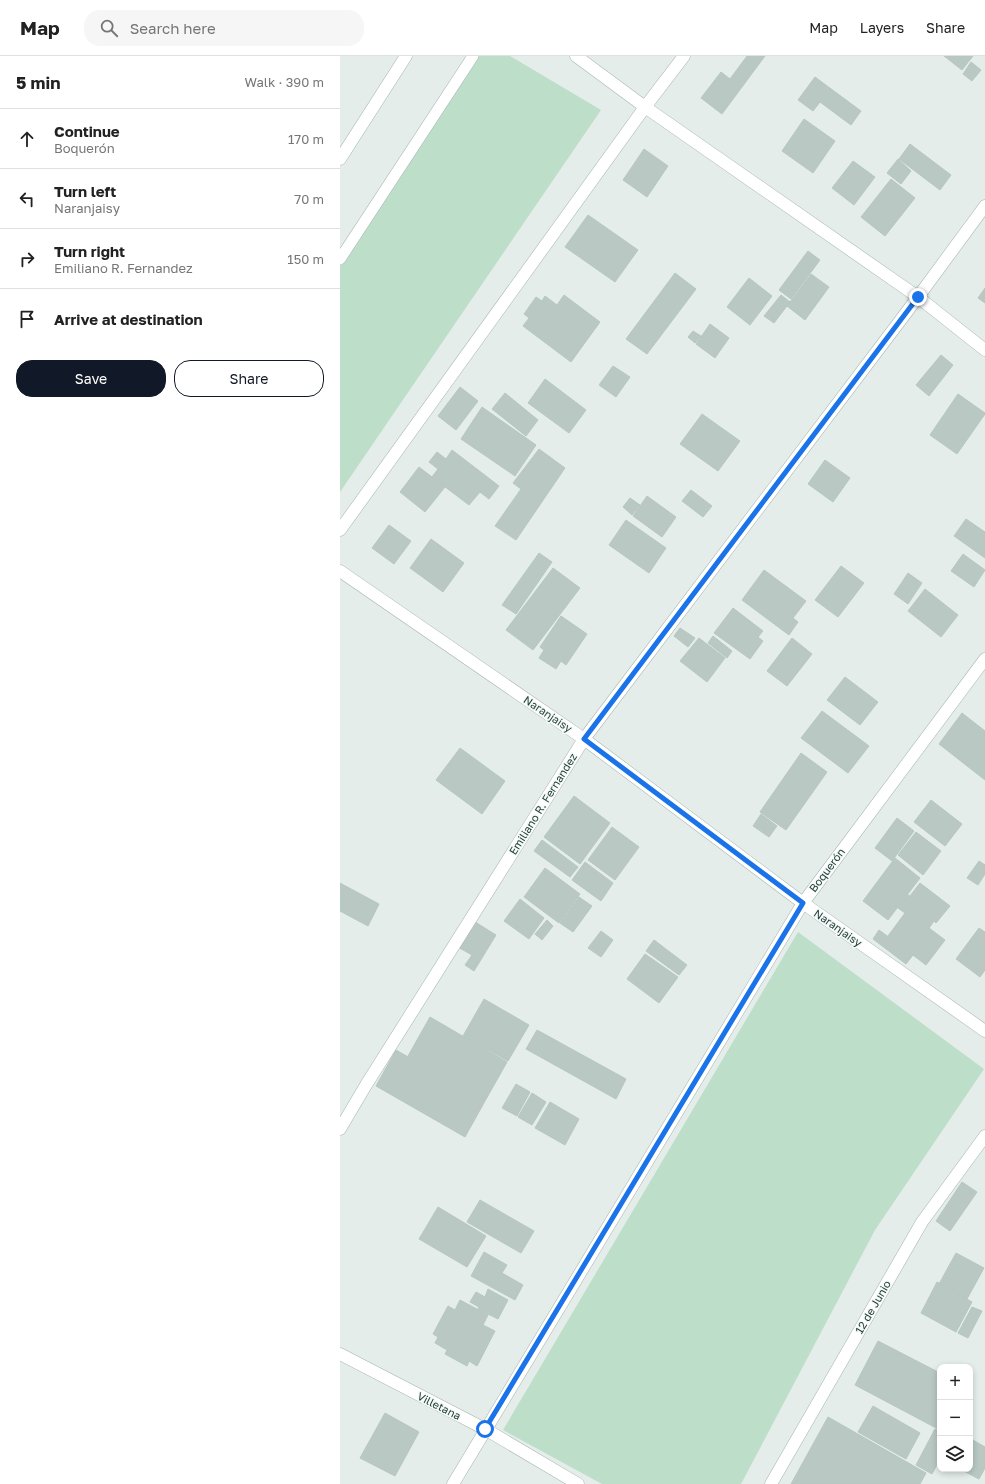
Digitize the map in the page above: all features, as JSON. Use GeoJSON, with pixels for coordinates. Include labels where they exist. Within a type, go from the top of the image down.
{"type":"FeatureCollection","features":[{"type":"Feature","properties":{"kind":"street"},"geometry":{"type":"LineString","coordinates":[[340,159],[406,56]]}},
{"type":"Feature","properties":{"kind":"street"},"geometry":{"type":"LineString","coordinates":[[576,56],[645,107],[918,297],[985,350]]}},
{"type":"Feature","properties":{"kind":"street"},"geometry":{"type":"LineString","coordinates":[[340,530],[645,107],[684,56]]}},
{"type":"Feature","properties":{"kind":"street","name":"Emiliano R. Fernandez"},"geometry":{"type":"LineString","coordinates":[[340,1129],[366,1085],[584,739],[985,206]]}},
{"type":"Feature","properties":{"kind":"street","name":"Naranjaisy"},"geometry":{"type":"LineString","coordinates":[[340,572],[584,739],[803,903],[985,1031]]}},
{"type":"Feature","properties":{"kind":"street","name":"Boquerón"},"geometry":{"type":"LineString","coordinates":[[453,1484],[803,903],[985,659]]}},
{"type":"Feature","properties":{"kind":"street","name":"12 de Junio"},"geometry":{"type":"LineString","coordinates":[[770,1484],[922,1222],[985,1136]]}},
{"type":"Feature","properties":{"kind":"street","name":"Villetana"},"geometry":{"type":"LineString","coordinates":[[340,1354],[485,1429],[578,1484]]}},
{"type":"Feature","properties":{"kind":"lane"},"geometry":{"type":"LineString","coordinates":[[340,259],[473,56]]}},
{"type":"Feature","properties":{"kind":"green space"},"geometry":{"type":"Polygon","coordinates":[[[475,56],[510,56],[601,110],[340,492],[340,249],[475,56]]]}},
{"type":"Feature","properties":{"kind":"green space"},"geometry":{"type":"Polygon","coordinates":[[[798,932],[984,1069],[875,1230],[741,1484],[602,1484],[503,1430],[798,932]]]}},
{"type":"Feature","properties":{"kind":"building"},"geometry":{"type":"Polygon","coordinates":[[[747,56],[765,56],[722,114],[701,98],[721,72],[730,79],[747,56]]]}},
{"type":"Feature","properties":{"kind":"building"},"geometry":{"type":"Polygon","coordinates":[[[944,56],[973,56],[962,70],[944,56]]]}},
{"type":"Feature","properties":{"kind":"building"},"geometry":{"type":"Polygon","coordinates":[[[971,62],[981,70],[972,81],[963,74],[971,62]]]}},
{"type":"Feature","properties":{"kind":"building"},"geometry":{"type":"Polygon","coordinates":[[[815,77],[861,111],[851,125],[820,102],[813,111],[798,100],[815,77]]]}},
{"type":"Feature","properties":{"kind":"building"},"geometry":{"type":"Polygon","coordinates":[[[804,119],[835,141],[813,173],[782,151],[804,119]]]}},
{"type":"Feature","properties":{"kind":"building"},"geometry":{"type":"Polygon","coordinates":[[[910,144],[951,175],[940,190],[899,159],[910,144]]]}},
{"type":"Feature","properties":{"kind":"building"},"geometry":{"type":"Polygon","coordinates":[[[644,149],[668,166],[647,197],[623,180],[644,149]]]}},
{"type":"Feature","properties":{"kind":"building"},"geometry":{"type":"Polygon","coordinates":[[[898,159],[911,171],[901,184],[887,173],[898,159]]]}},
{"type":"Feature","properties":{"kind":"building"},"geometry":{"type":"Polygon","coordinates":[[[853,161],[875,177],[854,205],[832,188],[853,161]]]}},
{"type":"Feature","properties":{"kind":"building"},"geometry":{"type":"Polygon","coordinates":[[[891,179],[915,198],[885,236],[861,217],[891,179]]]}},
{"type":"Feature","properties":{"kind":"building"},"geometry":{"type":"Polygon","coordinates":[[[588,215],[638,250],[615,282],[565,247],[588,215]]]}},
{"type":"Feature","properties":{"kind":"building"},"geometry":{"type":"Polygon","coordinates":[[[808,251],[820,260],[791,299],[779,290],[808,251]]]}},
{"type":"Feature","properties":{"kind":"building"},"geometry":{"type":"Polygon","coordinates":[[[675,273],[696,289],[647,354],[626,339],[675,273]]]}},
{"type":"Feature","properties":{"kind":"building"},"geometry":{"type":"Polygon","coordinates":[[[811,274],[829,287],[805,320],[787,306],[811,274]]]}},
{"type":"Feature","properties":{"kind":"building"},"geometry":{"type":"Polygon","coordinates":[[[749,278],[772,296],[750,325],[727,307],[749,278]]]}},
{"type":"Feature","properties":{"kind":"building"},"geometry":{"type":"Polygon","coordinates":[[[985,288],[985,303],[978,298],[985,288]]]}},
{"type":"Feature","properties":{"kind":"building"},"geometry":{"type":"Polygon","coordinates":[[[564,295],[600,322],[571,362],[523,326],[529,318],[524,314],[536,297],[542,301],[545,296],[557,305],[564,295]]]}},
{"type":"Feature","properties":{"kind":"building"},"geometry":{"type":"Polygon","coordinates":[[[781,295],[790,302],[774,323],[764,316],[781,295]]]}},
{"type":"Feature","properties":{"kind":"building"},"geometry":{"type":"Polygon","coordinates":[[[710,324],[729,338],[715,358],[696,344],[710,324]]]}},
{"type":"Feature","properties":{"kind":"building"},"geometry":{"type":"Polygon","coordinates":[[[693,331],[701,336],[695,343],[688,337],[693,331]]]}},
{"type":"Feature","properties":{"kind":"building"},"geometry":{"type":"Polygon","coordinates":[[[941,355],[953,365],[929,396],[916,385],[941,355]]]}},
{"type":"Feature","properties":{"kind":"building"},"geometry":{"type":"Polygon","coordinates":[[[613,366],[630,377],[616,397],[599,385],[613,366]]]}},
{"type":"Feature","properties":{"kind":"building"},"geometry":{"type":"Polygon","coordinates":[[[545,379],[586,410],[569,433],[528,403],[545,379]]]}},
{"type":"Feature","properties":{"kind":"building"},"geometry":{"type":"Polygon","coordinates":[[[460,387],[478,401],[456,430],[438,416],[460,387]]]}},
{"type":"Feature","properties":{"kind":"building"},"geometry":{"type":"Polygon","coordinates":[[[505,393],[538,420],[526,436],[492,409],[505,393]]]}},
{"type":"Feature","properties":{"kind":"building"},"geometry":{"type":"Polygon","coordinates":[[[958,394],[985,414],[957,454],[930,435],[958,394]]]}},
{"type":"Feature","properties":{"kind":"building"},"geometry":{"type":"Polygon","coordinates":[[[482,407],[536,445],[515,476],[461,439],[482,407]]]}},
{"type":"Feature","properties":{"kind":"building"},"geometry":{"type":"Polygon","coordinates":[[[702,414],[740,441],[718,471],[680,444],[702,414]]]}},
{"type":"Feature","properties":{"kind":"building"},"geometry":{"type":"Polygon","coordinates":[[[539,449],[565,468],[516,540],[495,526],[521,489],[513,483],[539,449]]]}},
{"type":"Feature","properties":{"kind":"building"},"geometry":{"type":"Polygon","coordinates":[[[452,450],[499,486],[489,499],[480,492],[469,505],[432,477],[438,469],[429,462],[437,452],[446,459],[452,450]]]}},
{"type":"Feature","properties":{"kind":"building"},"geometry":{"type":"Polygon","coordinates":[[[825,460],[850,478],[833,502],[808,484],[825,460]]]}},
{"type":"Feature","properties":{"kind":"building"},"geometry":{"type":"Polygon","coordinates":[[[419,467],[445,487],[425,512],[400,492],[419,467]]]}},
{"type":"Feature","properties":{"kind":"building"},"geometry":{"type":"Polygon","coordinates":[[[691,490],[712,506],[703,517],[682,501],[691,490]]]}},
{"type":"Feature","properties":{"kind":"building"},"geometry":{"type":"Polygon","coordinates":[[[647,496],[676,517],[662,537],[633,516],[647,496]]]}},
{"type":"Feature","properties":{"kind":"building"},"geometry":{"type":"Polygon","coordinates":[[[630,498],[640,505],[632,515],[623,507],[630,498]]]}},
{"type":"Feature","properties":{"kind":"building"},"geometry":{"type":"Polygon","coordinates":[[[966,519],[985,532],[985,558],[954,536],[966,519]]]}},
{"type":"Feature","properties":{"kind":"building"},"geometry":{"type":"Polygon","coordinates":[[[626,520],[666,548],[649,573],[609,545],[626,520]]]}},
{"type":"Feature","properties":{"kind":"building"},"geometry":{"type":"Polygon","coordinates":[[[389,525],[411,541],[394,564],[372,548],[389,525]]]}},
{"type":"Feature","properties":{"kind":"building"},"geometry":{"type":"Polygon","coordinates":[[[431,539],[464,563],[443,592],[410,568],[431,539]]]}},
{"type":"Feature","properties":{"kind":"building"},"geometry":{"type":"Polygon","coordinates":[[[539,553],[552,562],[516,614],[502,605],[539,553]]]}},
{"type":"Feature","properties":{"kind":"building"},"geometry":{"type":"Polygon","coordinates":[[[963,554],[985,570],[974,587],[951,571],[963,554]]]}},
{"type":"Feature","properties":{"kind":"building"},"geometry":{"type":"Polygon","coordinates":[[[841,566],[864,583],[838,617],[815,600],[841,566]]]}},
{"type":"Feature","properties":{"kind":"building"},"geometry":{"type":"Polygon","coordinates":[[[553,568],[580,588],[533,650],[506,630],[553,568]]]}},
{"type":"Feature","properties":{"kind":"building"},"geometry":{"type":"Polygon","coordinates":[[[764,570],[806,601],[793,618],[798,622],[789,635],[742,600],[764,570]]]}},
{"type":"Feature","properties":{"kind":"building"},"geometry":{"type":"Polygon","coordinates":[[[908,573],[922,583],[908,604],[894,594],[908,573]]]}},
{"type":"Feature","properties":{"kind":"building"},"geometry":{"type":"Polygon","coordinates":[[[925,589],[958,615],[941,637],[908,611],[925,589]]]}},
{"type":"Feature","properties":{"kind":"building"},"geometry":{"type":"Polygon","coordinates":[[[733,608],[763,631],[758,637],[763,641],[750,659],[714,633],[733,608]]]}},
{"type":"Feature","properties":{"kind":"building"},"geometry":{"type":"Polygon","coordinates":[[[561,616],[587,634],[566,665],[561,661],[556,669],[539,658],[544,650],[540,647],[561,616]]]}},
{"type":"Feature","properties":{"kind":"building"},"geometry":{"type":"Polygon","coordinates":[[[680,628],[695,638],[688,647],[674,636],[680,628]]]}},
{"type":"Feature","properties":{"kind":"building"},"geometry":{"type":"Polygon","coordinates":[[[713,636],[732,651],[727,658],[708,643],[713,636]]]}},
{"type":"Feature","properties":{"kind":"building"},"geometry":{"type":"Polygon","coordinates":[[[699,638],[725,658],[707,682],[680,661],[699,638]]]}},
{"type":"Feature","properties":{"kind":"building"},"geometry":{"type":"Polygon","coordinates":[[[792,638],[812,654],[787,686],[767,671],[792,638]]]}},
{"type":"Feature","properties":{"kind":"building"},"geometry":{"type":"Polygon","coordinates":[[[845,677],[878,702],[860,725],[827,700],[845,677]]]}},
{"type":"Feature","properties":{"kind":"building"},"geometry":{"type":"Polygon","coordinates":[[[822,711],[869,746],[848,773],[801,738],[822,711]]]}},
{"type":"Feature","properties":{"kind":"building"},"geometry":{"type":"Polygon","coordinates":[[[962,713],[985,731],[985,780],[939,744],[962,713]]]}},
{"type":"Feature","properties":{"kind":"building"},"geometry":{"type":"Polygon","coordinates":[[[460,748],[505,781],[482,814],[436,780],[460,748]]]}},
{"type":"Feature","properties":{"kind":"building"},"geometry":{"type":"Polygon","coordinates":[[[801,753],[827,772],[786,830],[760,812],[801,753]]]}},
{"type":"Feature","properties":{"kind":"building"},"geometry":{"type":"Polygon","coordinates":[[[574,796],[610,823],[580,864],[544,837],[574,796]]]}},
{"type":"Feature","properties":{"kind":"building"},"geometry":{"type":"Polygon","coordinates":[[[931,800],[962,824],[945,846],[914,822],[931,800]]]}},
{"type":"Feature","properties":{"kind":"building"},"geometry":{"type":"Polygon","coordinates":[[[761,814],[777,826],[769,837],[753,826],[761,814]]]}},
{"type":"Feature","properties":{"kind":"building"},"geometry":{"type":"Polygon","coordinates":[[[897,818],[914,831],[892,861],[875,848],[897,818]]]}},
{"type":"Feature","properties":{"kind":"building"},"geometry":{"type":"Polygon","coordinates":[[[612,827],[639,847],[615,880],[588,860],[612,827]]]}},
{"type":"Feature","properties":{"kind":"building"},"geometry":{"type":"Polygon","coordinates":[[[916,832],[941,851],[923,875],[898,855],[916,832]]]}},
{"type":"Feature","properties":{"kind":"building"},"geometry":{"type":"Polygon","coordinates":[[[542,840],[578,867],[570,877],[534,851],[542,840]]]}},
{"type":"Feature","properties":{"kind":"building"},"geometry":{"type":"Polygon","coordinates":[[[895,858],[920,878],[888,920],[863,901],[895,858]]]}},
{"type":"Feature","properties":{"kind":"building"},"geometry":{"type":"Polygon","coordinates":[[[979,861],[985,865],[985,874],[978,885],[967,878],[979,861]]]}},
{"type":"Feature","properties":{"kind":"building"},"geometry":{"type":"Polygon","coordinates":[[[585,862],[613,883],[601,901],[572,880],[585,862]]]}},
{"type":"Feature","properties":{"kind":"building"},"geometry":{"type":"Polygon","coordinates":[[[545,868],[580,894],[559,923],[524,897],[545,868]]]}},
{"type":"Feature","properties":{"kind":"building"},"geometry":{"type":"Polygon","coordinates":[[[340,883],[379,904],[368,926],[340,911],[340,883]]]}},
{"type":"Feature","properties":{"kind":"building"},"geometry":{"type":"Polygon","coordinates":[[[920,883],[950,906],[936,923],[934,921],[929,928],[945,940],[926,965],[888,936],[905,913],[898,908],[920,883]]]}},
{"type":"Feature","properties":{"kind":"building"},"geometry":{"type":"Polygon","coordinates":[[[579,897],[592,906],[573,932],[560,923],[579,897]]]}},
{"type":"Feature","properties":{"kind":"building"},"geometry":{"type":"Polygon","coordinates":[[[520,899],[544,918],[529,939],[504,921],[520,899]]]}},
{"type":"Feature","properties":{"kind":"building"},"geometry":{"type":"Polygon","coordinates":[[[472,920],[496,935],[474,971],[465,965],[472,955],[456,946],[472,920]]]}},
{"type":"Feature","properties":{"kind":"building"},"geometry":{"type":"Polygon","coordinates":[[[547,920],[553,926],[542,940],[535,934],[547,920]]]}},
{"type":"Feature","properties":{"kind":"building"},"geometry":{"type":"Polygon","coordinates":[[[979,928],[985,932],[985,970],[980,977],[956,959],[979,928]]]}},
{"type":"Feature","properties":{"kind":"building"},"geometry":{"type":"Polygon","coordinates":[[[879,930],[913,955],[906,964],[873,939],[879,930]]]}},
{"type":"Feature","properties":{"kind":"building"},"geometry":{"type":"Polygon","coordinates":[[[601,931],[613,940],[601,957],[588,948],[601,931]]]}},
{"type":"Feature","properties":{"kind":"building"},"geometry":{"type":"Polygon","coordinates":[[[654,940],[687,965],[679,975],[646,951],[654,940]]]}},
{"type":"Feature","properties":{"kind":"building"},"geometry":{"type":"Polygon","coordinates":[[[645,954],[678,977],[659,1003],[627,979],[645,954]]]}},
{"type":"Feature","properties":{"kind":"building"},"geometry":{"type":"Polygon","coordinates":[[[484,999],[529,1025],[508,1061],[463,1036],[484,999]]]}},
{"type":"Feature","properties":{"kind":"building"},"geometry":{"type":"Polygon","coordinates":[[[430,1017],[507,1062],[485,1101],[408,1056],[430,1017]]]}},
{"type":"Feature","properties":{"kind":"building"},"geometry":{"type":"Polygon","coordinates":[[[537,1030],[626,1079],[616,1099],[526,1049],[537,1030]]]}},
{"type":"Feature","properties":{"kind":"building"},"geometry":{"type":"Polygon","coordinates":[[[396,1050],[485,1101],[465,1137],[376,1086],[396,1050]]]}},
{"type":"Feature","properties":{"kind":"building"},"geometry":{"type":"Polygon","coordinates":[[[516,1084],[530,1092],[517,1116],[502,1108],[516,1084]]]}},
{"type":"Feature","properties":{"kind":"building"},"geometry":{"type":"Polygon","coordinates":[[[532,1093],[546,1102],[532,1125],[518,1117],[532,1093]]]}},
{"type":"Feature","properties":{"kind":"building"},"geometry":{"type":"Polygon","coordinates":[[[550,1102],[579,1119],[565,1145],[535,1128],[550,1102]]]}},
{"type":"Feature","properties":{"kind":"building"},"geometry":{"type":"Polygon","coordinates":[[[962,1182],[977,1192],[950,1231],[936,1221],[962,1182]]]}},
{"type":"Feature","properties":{"kind":"building"},"geometry":{"type":"Polygon","coordinates":[[[480,1200],[534,1231],[521,1253],[467,1222],[480,1200]]]}},
{"type":"Feature","properties":{"kind":"building"},"geometry":{"type":"Polygon","coordinates":[[[438,1207],[486,1236],[467,1267],[419,1239],[438,1207]]]}},
{"type":"Feature","properties":{"kind":"building"},"geometry":{"type":"Polygon","coordinates":[[[484,1252],[507,1265],[502,1273],[523,1285],[515,1300],[471,1276],[484,1252]]]}},
{"type":"Feature","properties":{"kind":"building"},"geometry":{"type":"Polygon","coordinates":[[[956,1253],[984,1268],[967,1299],[939,1284],[956,1253]]]}},
{"type":"Feature","properties":{"kind":"building"},"geometry":{"type":"Polygon","coordinates":[[[937,1282],[972,1302],[956,1332],[921,1313],[937,1282]]]}},
{"type":"Feature","properties":{"kind":"building"},"geometry":{"type":"Polygon","coordinates":[[[488,1289],[508,1300],[498,1319],[478,1309],[479,1307],[470,1302],[476,1292],[485,1297],[488,1289]]]}},
{"type":"Feature","properties":{"kind":"building"},"geometry":{"type":"Polygon","coordinates":[[[460,1300],[488,1315],[483,1325],[495,1331],[477,1366],[469,1361],[467,1366],[445,1354],[447,1350],[435,1343],[438,1337],[433,1334],[448,1306],[455,1310],[460,1300]]]}},
{"type":"Feature","properties":{"kind":"building"},"geometry":{"type":"Polygon","coordinates":[[[972,1307],[982,1311],[968,1338],[958,1333],[972,1307]]]}},
{"type":"Feature","properties":{"kind":"building"},"geometry":{"type":"Polygon","coordinates":[[[878,1341],[937,1371],[937,1428],[855,1385],[878,1341]]]}},
{"type":"Feature","properties":{"kind":"building"},"geometry":{"type":"Polygon","coordinates":[[[873,1406],[920,1433],[906,1459],[858,1432],[873,1406]]]}},
{"type":"Feature","properties":{"kind":"building"},"geometry":{"type":"Polygon","coordinates":[[[385,1413],[419,1432],[395,1476],[360,1458],[385,1413]]]}},
{"type":"Feature","properties":{"kind":"building"},"geometry":{"type":"Polygon","coordinates":[[[828,1417],[926,1473],[920,1484],[791,1484],[828,1417]]]}},
{"type":"Feature","properties":{"kind":"building"},"geometry":{"type":"Polygon","coordinates":[[[935,1429],[937,1430],[937,1465],[932,1474],[916,1465],[935,1429]]]}},
{"type":"Feature","properties":{"kind":"building"},"geometry":{"type":"Polygon","coordinates":[[[973,1440],[985,1447],[985,1468],[979,1479],[966,1472],[973,1472],[973,1440]]]}},
{"type":"Feature","properties":{"kind":"route"},"geometry":{"type":"LineString","coordinates":[[485,1429],[803,903],[584,739],[918,297]]}}]}
